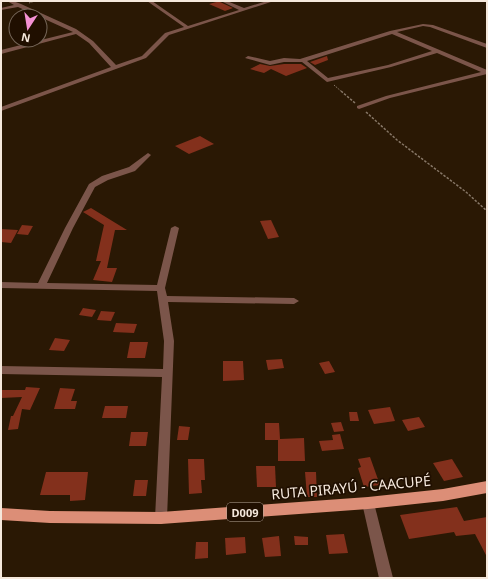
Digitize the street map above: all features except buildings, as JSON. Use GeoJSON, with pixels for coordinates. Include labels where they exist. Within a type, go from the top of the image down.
{"type":"FeatureCollection","features":[{"type":"Feature","properties":{"kind":"main road","name":"RUTA PIRAYÚ - CAACUPÉ"},"geometry":{"type":"LineString","coordinates":[[1,514],[50,517],[161,518],[368,503],[443,495],[487,487]]}},
{"type":"Feature","properties":{"kind":"street"},"geometry":{"type":"LineString","coordinates":[[9,1],[77,32],[91,42],[115,68]]}},
{"type":"Feature","properties":{"kind":"street"},"geometry":{"type":"LineString","coordinates":[[149,1],[187,27]]}},
{"type":"Feature","properties":{"kind":"street"},"geometry":{"type":"LineString","coordinates":[[224,1],[244,10]]}},
{"type":"Feature","properties":{"kind":"street"},"geometry":{"type":"LineString","coordinates":[[1,109],[150,54],[162,37],[187,27],[272,1]]}},
{"type":"Feature","properties":{"kind":"street"},"geometry":{"type":"LineString","coordinates":[[1,10],[19,5]]}},
{"type":"Feature","properties":{"kind":"street"},"geometry":{"type":"LineString","coordinates":[[248,58],[273,63],[284,60],[302,60],[392,32],[423,25],[431,26],[487,46]]}},
{"type":"Feature","properties":{"kind":"street"},"geometry":{"type":"LineString","coordinates":[[1,52],[77,32]]}},
{"type":"Feature","properties":{"kind":"street"},"geometry":{"type":"LineString","coordinates":[[392,32],[487,72]]}},
{"type":"Feature","properties":{"kind":"street"},"geometry":{"type":"LineString","coordinates":[[302,60],[327,80],[389,66],[437,51]]}},
{"type":"Feature","properties":{"kind":"street"},"geometry":{"type":"LineString","coordinates":[[359,107],[487,72]]}},
{"type":"Feature","properties":{"kind":"street"},"geometry":{"type":"LineString","coordinates":[[42,286],[68,228],[92,186],[104,178],[132,169],[148,155]]}},
{"type":"Feature","properties":{"kind":"street"},"geometry":{"type":"LineString","coordinates":[[161,518],[169,342],[162,294],[174,228]]}},
{"type":"Feature","properties":{"kind":"street"},"geometry":{"type":"LineString","coordinates":[[1,285],[42,286],[294,301]]}},
{"type":"Feature","properties":{"kind":"street"},"geometry":{"type":"LineString","coordinates":[[1,370],[168,373]]}},
{"type":"Feature","properties":{"kind":"street"},"geometry":{"type":"LineString","coordinates":[[368,503],[386,578]]}},
{"type":"Feature","properties":{"kind":"path"},"geometry":{"type":"LineString","coordinates":[[327,80],[397,140],[466,192],[487,211]]}}]}
